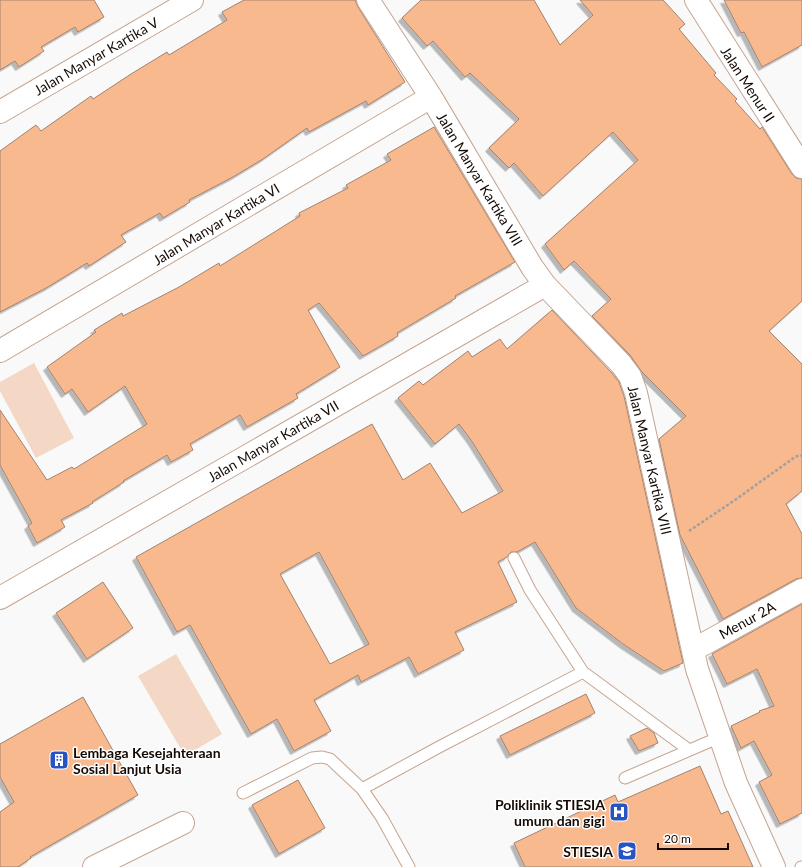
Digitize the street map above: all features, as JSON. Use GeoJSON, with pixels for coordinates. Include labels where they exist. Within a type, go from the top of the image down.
{"type":"FeatureCollection","features":[{"type":"Feature","properties":{"kind":"street","name":"Jalan Manyar Kartika V"},"geometry":{"type":"LineString","coordinates":[[0,112],[192,0]]}},
{"type":"Feature","properties":{"kind":"street","name":"Jalan Manyar Kartika VIII"},"geometry":{"type":"LineString","coordinates":[[368,0],[431,97],[532,267],[545,285],[621,364],[630,376],[636,393],[696,668],[736,783],[774,867]]}},
{"type":"Feature","properties":{"kind":"street","name":"Jalan Menur II"},"geometry":{"type":"LineString","coordinates":[[696,0],[802,167]]}},
{"type":"Feature","properties":{"kind":"street","name":"Jalan Manyar Kartika VI"},"geometry":{"type":"LineString","coordinates":[[0,351],[431,97]]}},
{"type":"Feature","properties":{"kind":"street","name":"Jalan Manyar Kartika VII"},"geometry":{"type":"LineString","coordinates":[[0,598],[545,285]]}},
{"type":"Feature","properties":{"kind":"street","name":"Menur 2A"},"geometry":{"type":"LineString","coordinates":[[693,650],[802,590]]}},
{"type":"Feature","properties":{"kind":"street"},"geometry":{"type":"LineString","coordinates":[[94,867],[183,823]]}},
{"type":"Feature","properties":{"kind":"lane"},"geometry":{"type":"LineString","coordinates":[[514,558],[530,590],[584,672],[689,750]]}},
{"type":"Feature","properties":{"kind":"lane"},"geometry":{"type":"LineString","coordinates":[[362,789],[439,747],[584,672]]}},
{"type":"Feature","properties":{"kind":"lane"},"geometry":{"type":"LineString","coordinates":[[626,778],[720,737]]}},
{"type":"Feature","properties":{"kind":"lane"},"geometry":{"type":"LineString","coordinates":[[243,793],[312,758],[322,757],[330,759],[362,789],[382,818],[408,867]]}},
{"type":"Feature","properties":{"kind":"path"},"geometry":{"type":"LineString","coordinates":[[670,544],[795,457],[800,455],[802,456]]}},
{"type":"Feature","properties":{"kind":"shaded area"},"geometry":{"type":"Polygon","coordinates":[[[34,363],[74,438],[36,458],[0,391],[0,382],[34,363]]]}},
{"type":"Feature","properties":{"kind":"shaded area"},"geometry":{"type":"Polygon","coordinates":[[[176,654],[222,734],[185,756],[138,676],[176,654]]]}},
{"type":"Feature","properties":{"kind":"building"},"geometry":{"type":"Polygon","coordinates":[[[0,0],[94,0],[104,17],[78,32],[75,27],[41,47],[44,51],[19,67],[15,61],[0,70],[0,0]]]}},
{"type":"Feature","properties":{"kind":"building"},"geometry":{"type":"Polygon","coordinates":[[[244,0],[355,0],[405,82],[368,105],[366,101],[309,132],[307,128],[263,159],[233,177],[189,200],[190,202],[163,218],[160,213],[121,235],[126,242],[89,266],[87,263],[48,287],[0,312],[0,151],[36,125],[41,131],[91,96],[93,99],[167,52],[169,55],[227,20],[222,12],[244,0]]]}},
{"type":"Feature","properties":{"kind":"building"},"geometry":{"type":"Polygon","coordinates":[[[421,0],[534,0],[560,45],[593,15],[580,0],[663,0],[685,24],[679,29],[716,73],[714,75],[737,99],[735,101],[760,129],[762,127],[792,174],[796,178],[802,179],[802,301],[769,331],[802,364],[802,491],[786,504],[802,534],[802,578],[796,579],[723,619],[680,535],[659,439],[686,416],[642,372],[630,355],[592,316],[611,299],[574,261],[564,270],[545,244],[638,160],[613,132],[543,196],[514,163],[509,168],[489,148],[519,119],[470,73],[465,77],[433,41],[427,46],[402,18],[421,0]]]}},
{"type":"Feature","properties":{"kind":"building"},"geometry":{"type":"Polygon","coordinates":[[[724,0],[802,0],[802,45],[762,67],[744,32],[741,33],[724,0]]]}},
{"type":"Feature","properties":{"kind":"building"},"geometry":{"type":"Polygon","coordinates":[[[434,127],[515,262],[455,296],[456,298],[397,333],[398,336],[363,356],[319,303],[308,310],[340,367],[296,394],[298,398],[247,427],[240,415],[190,444],[193,450],[171,462],[167,455],[123,481],[124,482],[92,502],[93,503],[61,520],[65,527],[37,543],[28,526],[32,523],[0,465],[0,410],[47,480],[72,467],[74,469],[147,424],[125,386],[88,412],[72,389],[65,394],[47,367],[96,332],[94,330],[122,313],[123,316],[179,287],[219,263],[220,266],[300,216],[299,213],[348,188],[346,185],[391,160],[387,154],[434,127]]]}},
{"type":"Feature","properties":{"kind":"building"},"geometry":{"type":"Polygon","coordinates":[[[552,310],[619,382],[624,396],[683,663],[664,671],[623,644],[576,608],[535,542],[517,552],[511,552],[507,557],[498,562],[517,602],[455,632],[464,650],[418,674],[409,657],[361,682],[358,675],[314,700],[331,731],[294,751],[277,719],[251,734],[190,625],[177,632],[136,557],[372,424],[403,480],[430,463],[462,513],[503,491],[471,440],[459,424],[435,444],[398,398],[419,381],[423,385],[468,351],[472,357],[500,339],[507,349],[552,310]],[[319,552],[280,574],[330,664],[369,644],[319,552]]]}},
{"type":"Feature","properties":{"kind":"building"},"geometry":{"type":"Polygon","coordinates":[[[103,582],[133,628],[87,659],[56,613],[103,582]]]}},
{"type":"Feature","properties":{"kind":"building"},"geometry":{"type":"Polygon","coordinates":[[[802,604],[802,813],[780,824],[759,782],[772,775],[754,741],[741,748],[731,726],[760,712],[759,711],[774,706],[757,669],[727,684],[712,654],[802,604]]]}},
{"type":"Feature","properties":{"kind":"building"},"geometry":{"type":"Polygon","coordinates":[[[586,694],[595,713],[510,755],[500,736],[586,694]]]}},
{"type":"Feature","properties":{"kind":"building","name":"Lembaga Kesejahteraan Sosial Lanjut Usia"},"geometry":{"type":"Polygon","coordinates":[[[83,697],[138,795],[30,857],[31,858],[18,867],[0,867],[0,812],[14,802],[0,777],[0,744],[83,697]]]}},
{"type":"Feature","properties":{"kind":"building"},"geometry":{"type":"Polygon","coordinates":[[[647,728],[654,733],[658,743],[639,751],[630,736],[647,728]]]}},
{"type":"Feature","properties":{"kind":"building"},"geometry":{"type":"Polygon","coordinates":[[[700,766],[721,814],[728,811],[753,867],[525,867],[514,843],[615,795],[618,802],[700,766]]]}},
{"type":"Feature","properties":{"kind":"building"},"geometry":{"type":"Polygon","coordinates":[[[298,780],[325,828],[279,854],[252,805],[298,780]]]}},
{"type":"Feature","properties":{"kind":"place","name":"Lembaga Kesejahteraan Sosial Lanjut Usia"},"geometry":{"type":"Point","coordinates":[59,760]}},
{"type":"Feature","properties":{"kind":"place","name":"Poliklinik STIESIA umum dan gigi"},"geometry":{"type":"Point","coordinates":[619,812]}},
{"type":"Feature","properties":{"kind":"place","name":"STIESIA"},"geometry":{"type":"Point","coordinates":[627,851]}}]}
